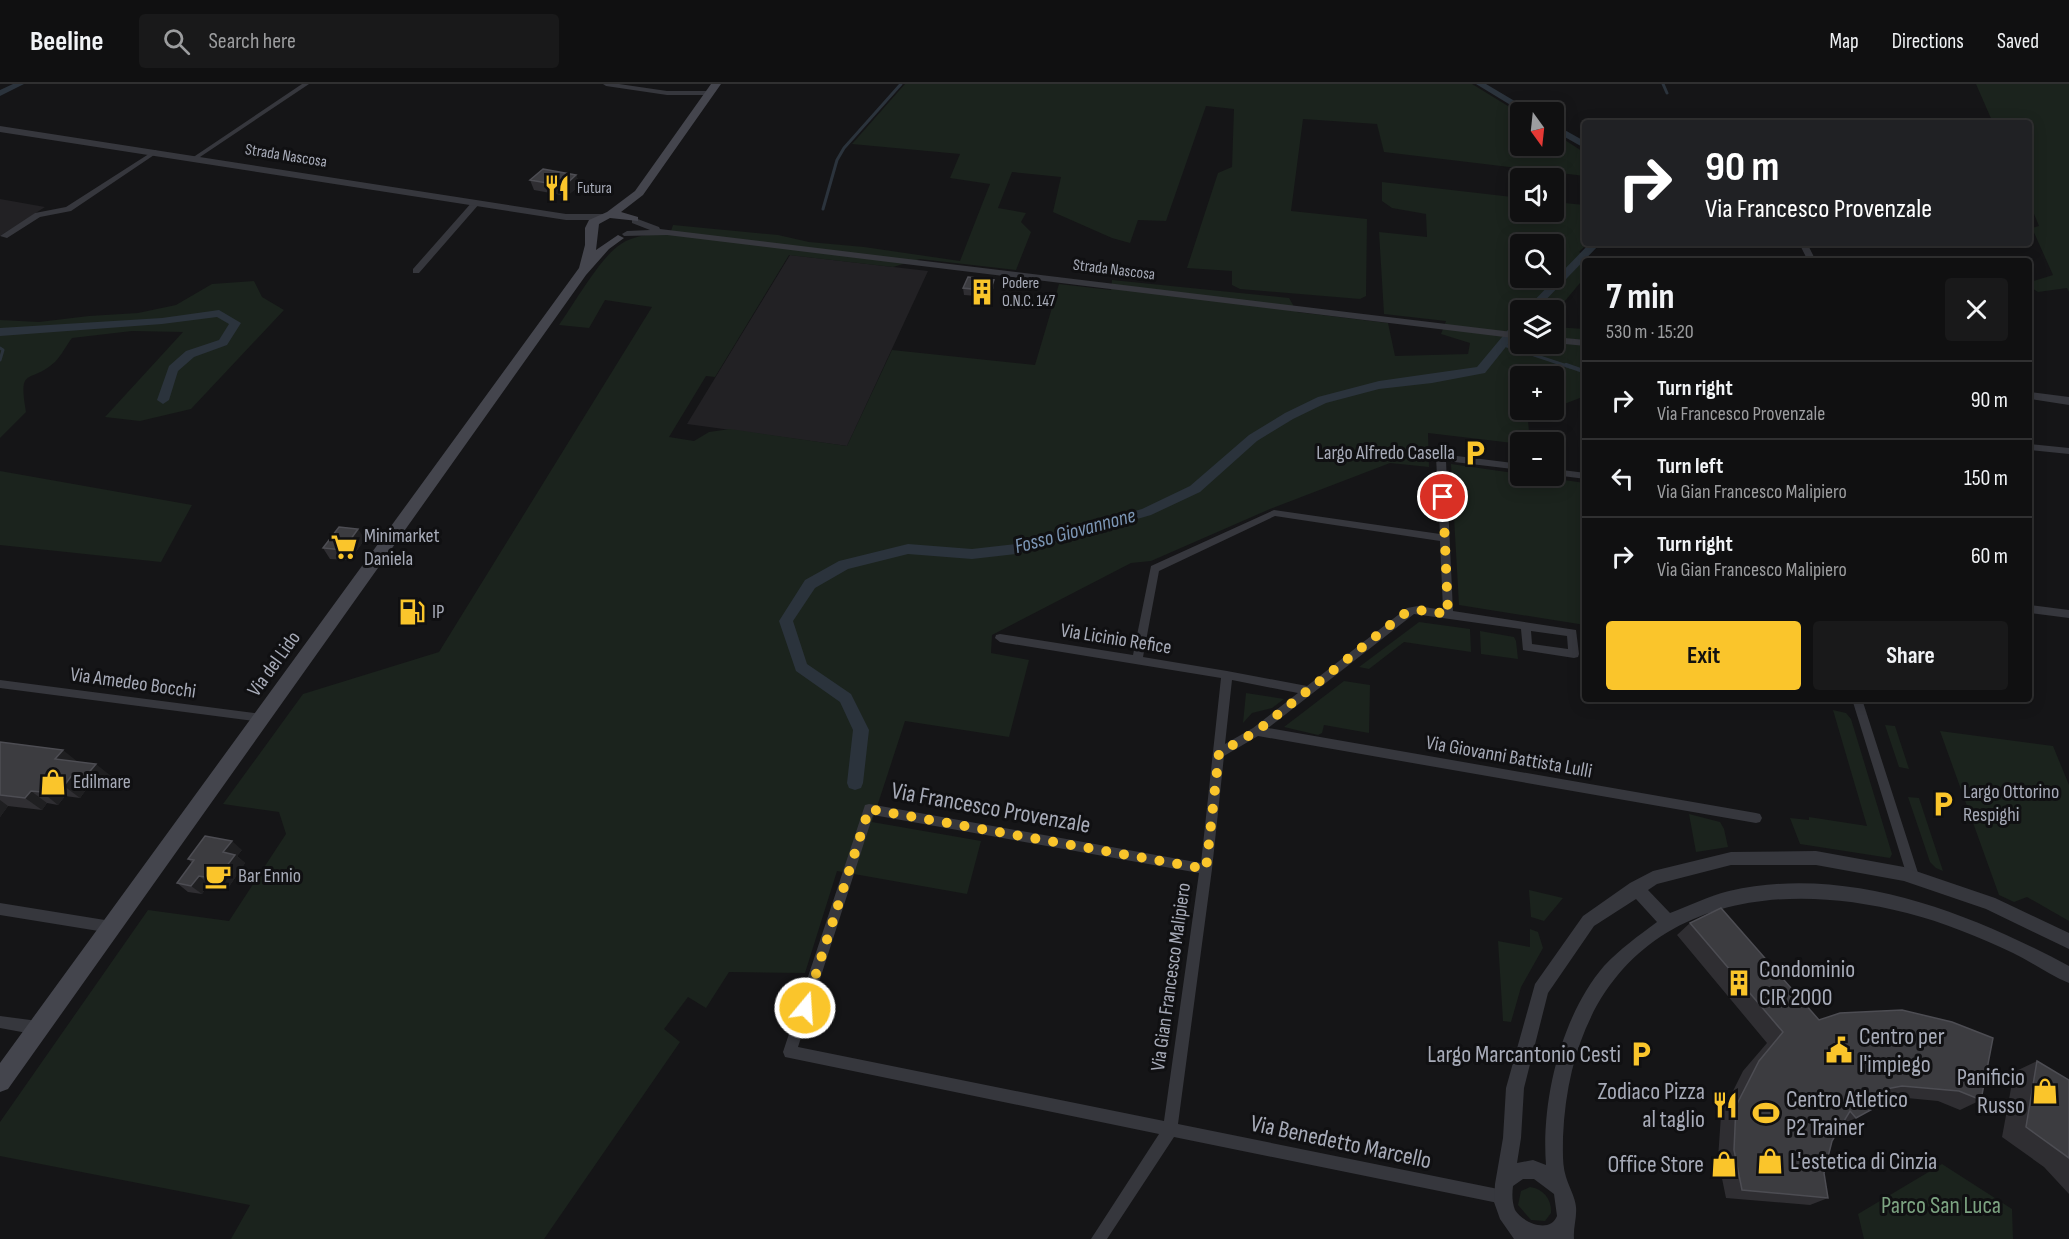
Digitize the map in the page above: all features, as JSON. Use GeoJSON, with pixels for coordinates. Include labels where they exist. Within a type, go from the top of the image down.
{"type":"FeatureCollection","features":[{"type":"Feature","properties":{"kind":"main road"},"geometry":{"type":"LineString","coordinates":[[623,236],[604,238],[591,232],[592,226],[639,193],[713,88]]}},
{"type":"Feature","properties":{"kind":"main road"},"geometry":{"type":"LineString","coordinates":[[607,216],[624,214],[635,220],[639,193]]}},
{"type":"Feature","properties":{"kind":"main road","name":"Via del Lido"},"geometry":{"type":"LineString","coordinates":[[0,1081],[582,272],[605,247],[636,226],[635,220]]}},
{"type":"Feature","properties":{"kind":"main road","name":"Via del Lido"},"geometry":{"type":"LineString","coordinates":[[582,272],[591,245],[591,232]]}},
{"type":"Feature","properties":{"kind":"street"},"geometry":{"type":"LineString","coordinates":[[195,158],[306,84]]}},
{"type":"Feature","properties":{"kind":"street"},"geometry":{"type":"LineString","coordinates":[[606,84],[657,93],[713,88]]}},
{"type":"Feature","properties":{"kind":"street","name":"Strada Nascosa"},"geometry":{"type":"LineString","coordinates":[[0,129],[566,218],[607,216]]}},
{"type":"Feature","properties":{"kind":"street"},"geometry":{"type":"LineString","coordinates":[[4,236],[38,215],[66,210],[155,152]]}},
{"type":"Feature","properties":{"kind":"street"},"geometry":{"type":"LineString","coordinates":[[416,271],[476,203]]}},
{"type":"Feature","properties":{"kind":"street","name":"Strada Nascosa"},"geometry":{"type":"LineString","coordinates":[[566,218],[591,232]]}},
{"type":"Feature","properties":{"kind":"street","name":"Strada Nascosa"},"geometry":{"type":"LineString","coordinates":[[635,220],[667,232]]}},
{"type":"Feature","properties":{"kind":"street","name":"Strada Nascosa"},"geometry":{"type":"LineString","coordinates":[[623,236],[667,232],[1510,334]]}},
{"type":"Feature","properties":{"kind":"street"},"geometry":{"type":"LineString","coordinates":[[1564,341],[1582,343]]}},
{"type":"Feature","properties":{"kind":"street"},"geometry":{"type":"LineString","coordinates":[[2032,396],[2069,401]]}},
{"type":"Feature","properties":{"kind":"street"},"geometry":{"type":"LineString","coordinates":[[2032,447],[2069,452]]}},
{"type":"Feature","properties":{"kind":"street"},"geometry":{"type":"LineString","coordinates":[[1448,614],[1441,457],[1510,466]]}},
{"type":"Feature","properties":{"kind":"street"},"geometry":{"type":"LineString","coordinates":[[1564,473],[1582,476]]}},
{"type":"Feature","properties":{"kind":"street"},"geometry":{"type":"LineString","coordinates":[[1137,660],[1154,569],[1274,513],[1444,538]]}},
{"type":"Feature","properties":{"kind":"street"},"geometry":{"type":"LineString","coordinates":[[2032,609],[2069,614]]}},
{"type":"Feature","properties":{"kind":"street"},"geometry":{"type":"LineString","coordinates":[[1219,753],[1257,731],[1404,614],[1418,610],[1572,633],[1574,654]]}},
{"type":"Feature","properties":{"kind":"street"},"geometry":{"type":"LineString","coordinates":[[1526,626],[1527,647],[1582,655]]}},
{"type":"Feature","properties":{"kind":"street","name":"Via Licinio Refice"},"geometry":{"type":"LineString","coordinates":[[1000,638],[1227,675],[1308,691]]}},
{"type":"Feature","properties":{"kind":"street"},"geometry":{"type":"LineString","coordinates":[[1219,753],[1227,675]]}},
{"type":"Feature","properties":{"kind":"street","name":"Via Amedeo Bocchi"},"geometry":{"type":"LineString","coordinates":[[0,684],[261,718]]}},
{"type":"Feature","properties":{"kind":"street"},"geometry":{"type":"LineString","coordinates":[[1858,702],[1913,876]]}},
{"type":"Feature","properties":{"kind":"street","name":"Via Giovanni Battista Lulli"},"geometry":{"type":"LineString","coordinates":[[1257,731],[1756,818]]}},
{"type":"Feature","properties":{"kind":"street","name":"Via Gian Francesco Malipiero"},"geometry":{"type":"LineString","coordinates":[[1170,1130],[1206,869],[1219,753]]}},
{"type":"Feature","properties":{"kind":"street","name":"Via Francesco Provenzale"},"geometry":{"type":"LineString","coordinates":[[1170,1130],[790,1052],[869,809],[1206,869]]}},
{"type":"Feature","properties":{"kind":"street"},"geometry":{"type":"LineString","coordinates":[[1526,1239],[1505,1210],[1504,1189],[1519,1054],[1528,1018],[1544,982],[1566,947],[1590,919],[1618,897],[1690,866],[1730,858],[1772,856],[1848,861],[1913,876],[1996,904],[2069,941]]}},
{"type":"Feature","properties":{"kind":"street"},"geometry":{"type":"LineString","coordinates":[[1636,888],[1668,923]]}},
{"type":"Feature","properties":{"kind":"street"},"geometry":{"type":"LineString","coordinates":[[1558,1186],[1555,1167],[1557,1111],[1564,1071],[1588,999],[1611,970],[1639,942],[1668,923],[1702,907],[1737,896],[1768,892],[1810,892],[1890,901],[1932,913],[2019,947],[2069,975]]}},
{"type":"Feature","properties":{"kind":"street"},"geometry":{"type":"LineString","coordinates":[[0,909],[111,927]]}},
{"type":"Feature","properties":{"kind":"street"},"geometry":{"type":"LineString","coordinates":[[0,1022],[38,1028]]}},
{"type":"Feature","properties":{"kind":"street"},"geometry":{"type":"LineString","coordinates":[[1098,1239],[1170,1130]]}},
{"type":"Feature","properties":{"kind":"street","name":"Via Benedetto Marcello"},"geometry":{"type":"LineString","coordinates":[[1170,1130],[1504,1189]]}},
{"type":"Feature","properties":{"kind":"street"},"geometry":{"type":"LineString","coordinates":[[1504,1189],[1518,1170],[1530,1169],[1544,1174],[1558,1186],[1566,1200],[1568,1214],[1564,1232],[1544,1237],[1531,1234],[1514,1221]]}},
{"type":"Feature","properties":{"kind":"shaded area"},"geometry":{"type":"Polygon","coordinates":[[[0,199],[45,207],[0,236],[0,199]]]}},
{"type":"Feature","properties":{"kind":"shaded area"},"geometry":{"type":"Polygon","coordinates":[[[790,255],[928,271],[847,446],[687,424],[790,255]]]}},
{"type":"Feature","properties":{"kind":"green space"},"geometry":{"type":"Polygon","coordinates":[[[905,84],[1472,84],[1510,107],[1510,156],[1564,156],[1564,139],[1582,151],[1582,176],[1564,173],[1564,168],[1518,168],[1384,152],[1377,124],[1303,119],[1291,211],[1367,219],[1366,296],[1360,299],[1240,289],[1232,285],[1232,271],[1187,268],[1218,173],[1232,167],[1234,109],[1206,106],[1166,221],[1138,220],[1130,243],[1112,238],[1053,212],[1061,177],[1012,172],[998,208],[1026,213],[1021,222],[1031,232],[1016,270],[920,259],[893,267],[789,255],[715,377],[706,376],[669,437],[694,441],[709,432],[730,429],[847,446],[892,350],[1035,365],[1059,284],[1111,290],[1112,280],[1289,298],[1297,312],[1388,323],[1395,356],[1468,354],[1470,343],[1441,334],[1446,321],[1384,314],[1379,232],[1427,237],[1426,214],[1392,208],[1382,201],[1382,182],[1510,197],[1510,222],[1564,222],[1564,203],[1582,205],[1582,246],[1585,246],[1579,252],[1590,258],[1582,258],[1582,281],[1564,302],[1564,300],[1510,300],[1510,354],[1564,354],[1564,328],[1582,329],[1582,397],[1564,404],[1564,366],[1510,366],[1510,420],[1528,420],[1529,432],[1510,432],[1510,443],[1428,433],[1429,467],[1390,463],[1270,509],[1151,561],[1131,563],[992,635],[991,653],[1029,660],[1009,737],[905,721],[872,822],[981,841],[967,894],[837,871],[805,973],[729,972],[706,1008],[688,997],[664,1029],[680,1042],[544,1239],[231,1239],[250,1205],[0,1156],[0,1122],[148,910],[229,921],[286,834],[279,812],[223,804],[303,694],[439,652],[652,307],[605,300],[589,328],[559,325],[597,269],[613,250],[626,241],[638,237],[670,234],[673,225],[778,235],[809,242],[864,247],[960,261],[990,184],[950,178],[960,154],[852,144],[905,84]]]}},
{"type":"Feature","properties":{"kind":"green space"},"geometry":{"type":"Polygon","coordinates":[[[1976,84],[2069,84],[2069,292],[2067,288],[2038,292],[2032,288],[2032,281],[2053,275],[2032,228],[2039,226],[2032,209],[2032,120],[1992,120],[1976,84]]]}},
{"type":"Feature","properties":{"kind":"green space"},"geometry":{"type":"Polygon","coordinates":[[[254,281],[262,297],[284,310],[191,409],[140,421],[105,417],[183,332],[132,331],[72,338],[55,362],[25,382],[23,388],[26,412],[0,438],[0,320],[39,322],[138,313],[176,305],[212,284],[254,281]]]}},
{"type":"Feature","properties":{"kind":"green space"},"geometry":{"type":"Polygon","coordinates":[[[1451,464],[1510,472],[1510,486],[1564,486],[1564,480],[1582,483],[1582,625],[1459,605],[1451,464]]]}},
{"type":"Feature","properties":{"kind":"green space"},"geometry":{"type":"Polygon","coordinates":[[[0,471],[192,505],[161,562],[0,545],[0,471]]]}},
{"type":"Feature","properties":{"kind":"green space"},"geometry":{"type":"Polygon","coordinates":[[[1419,622],[1470,629],[1471,652],[1404,642],[1369,669],[1359,667],[1419,622]]]}},
{"type":"Feature","properties":{"kind":"green space"},"geometry":{"type":"Polygon","coordinates":[[[1480,631],[1514,637],[1518,659],[1481,654],[1480,631]]]}},
{"type":"Feature","properties":{"kind":"green space"},"geometry":{"type":"Polygon","coordinates":[[[1344,681],[1370,685],[1369,733],[1324,725],[1322,733],[1318,735],[1284,727],[1344,681]]]}},
{"type":"Feature","properties":{"kind":"green space"},"geometry":{"type":"Polygon","coordinates":[[[1246,693],[1284,699],[1272,708],[1252,713],[1243,723],[1246,693]]]}},
{"type":"Feature","properties":{"kind":"green space"},"geometry":{"type":"Polygon","coordinates":[[[1833,710],[1846,713],[1851,719],[1892,854],[1890,858],[1800,844],[1790,818],[1809,820],[1809,817],[1867,826],[1833,710]]]}},
{"type":"Feature","properties":{"kind":"green space"},"geometry":{"type":"Polygon","coordinates":[[[1885,725],[1895,726],[1909,769],[1899,767],[1885,725]]]}},
{"type":"Feature","properties":{"kind":"green space"},"geometry":{"type":"Polygon","coordinates":[[[1940,731],[2053,746],[2069,785],[2069,921],[2027,897],[2014,902],[1999,895],[1940,731]]]}},
{"type":"Feature","properties":{"kind":"green space"},"geometry":{"type":"Polygon","coordinates":[[[1908,797],[1919,798],[1943,871],[1930,862],[1908,797]]]}},
{"type":"Feature","properties":{"kind":"green space"},"geometry":{"type":"Polygon","coordinates":[[[1689,814],[1720,822],[1728,847],[1696,852],[1689,814]]]}},
{"type":"Feature","properties":{"kind":"green space"},"geometry":{"type":"Polygon","coordinates":[[[1529,890],[1563,898],[1544,921],[1531,917],[1529,890]]]}},
{"type":"Feature","properties":{"kind":"green space"},"geometry":{"type":"Polygon","coordinates":[[[1530,929],[1538,932],[1543,948],[1521,987],[1511,1022],[1503,1021],[1498,941],[1530,947],[1530,929]]]}},
{"type":"Feature","properties":{"kind":"green space","name":"Parco San Luca"},"geometry":{"type":"Polygon","coordinates":[[[1942,1164],[2012,1209],[2013,1239],[1864,1239],[1858,1214],[1942,1164]]]}},
{"type":"Feature","properties":{"kind":"green space"},"geometry":{"type":"Polygon","coordinates":[[[1530,1187],[1539,1190],[1548,1200],[1551,1213],[1545,1221],[1531,1220],[1518,1205],[1521,1191],[1530,1187]]]}},
{"type":"Feature","properties":{"kind":"building"},"geometry":{"type":"Polygon","coordinates":[[[543,169],[576,175],[564,186],[530,180],[543,169]]]}},
{"type":"Feature","properties":{"kind":"building"},"geometry":{"type":"Polygon","coordinates":[[[968,277],[994,280],[990,291],[963,288],[968,277]]]}},
{"type":"Feature","properties":{"kind":"building"},"geometry":{"type":"Polygon","coordinates":[[[339,527],[358,529],[343,550],[323,548],[339,527]]]}},
{"type":"Feature","properties":{"kind":"building"},"geometry":{"type":"Polygon","coordinates":[[[0,742],[63,750],[55,759],[96,764],[86,776],[72,775],[64,786],[49,784],[42,792],[31,791],[25,798],[0,795],[0,742]]]}},
{"type":"Feature","properties":{"kind":"building"},"geometry":{"type":"Polygon","coordinates":[[[205,836],[232,841],[223,852],[235,855],[217,879],[199,876],[191,886],[177,883],[194,860],[188,859],[205,836]]]}},
{"type":"Feature","properties":{"kind":"building"},"geometry":{"type":"Polygon","coordinates":[[[1721,908],[1819,1020],[1840,1013],[1902,1010],[1952,1022],[1993,1038],[1981,1100],[1959,1091],[1902,1086],[1881,1090],[1889,1100],[1856,1118],[1850,1111],[1832,1141],[1824,1173],[1828,1198],[1742,1190],[1734,1150],[1736,1106],[1759,1061],[1783,1032],[1690,923],[1721,908]]]}},
{"type":"Feature","properties":{"kind":"building"},"geometry":{"type":"Polygon","coordinates":[[[2037,1061],[2069,1080],[2069,1158],[2026,1127],[2037,1061]]]}},
{"type":"Feature","properties":{"kind":"waterway"},"geometry":{"type":"LineString","coordinates":[[0,93],[20,84]]}},
{"type":"Feature","properties":{"kind":"waterway"},"geometry":{"type":"LineString","coordinates":[[823,209],[837,160],[844,148],[901,84]]}},
{"type":"Feature","properties":{"kind":"waterway","name":"Fosso Giovannone"},"geometry":{"type":"LineString","coordinates":[[1480,84],[1511,102]]}},
{"type":"Feature","properties":{"kind":"waterway"},"geometry":{"type":"LineString","coordinates":[[1663,84],[1667,93]]}},
{"type":"Feature","properties":{"kind":"waterway","name":"Fosso Giovannone"},"geometry":{"type":"LineString","coordinates":[[1564,133],[1582,144]]}},
{"type":"Feature","properties":{"kind":"waterway","name":"Fosso Giovannone"},"geometry":{"type":"LineString","coordinates":[[1540,300],[1593,246]]}},
{"type":"Feature","properties":{"kind":"waterway"},"geometry":{"type":"LineString","coordinates":[[0,332],[162,321],[219,313],[235,323],[223,342],[190,354],[173,369],[163,400]]}},
{"type":"Feature","properties":{"kind":"waterway","name":"Fosso Giovannone"},"geometry":{"type":"LineString","coordinates":[[855,783],[861,730],[846,698],[801,667],[786,621],[810,584],[844,565],[908,549],[972,554],[1016,549],[1146,512],[1195,489],[1253,438],[1289,416],[1322,400],[1379,385],[1481,370],[1510,334]]}},
{"type":"Feature","properties":{"kind":"waterway"},"geometry":{"type":"LineString","coordinates":[[1501,344],[1570,367]]}},
{"type":"Feature","properties":{"kind":"waterway"},"geometry":{"type":"LineString","coordinates":[[0,348],[3,350],[0,360]]}},
{"type":"Feature","properties":{"kind":"waterway"},"geometry":{"type":"LineString","coordinates":[[1566,365],[1582,371]]}},
{"type":"Feature","properties":{"kind":"place","name":"Futura"},"geometry":{"type":"Point","coordinates":[557,188]}},
{"type":"Feature","properties":{"kind":"place","name":"Podere O.N.C. 147"},"geometry":{"type":"Point","coordinates":[982,292]}},
{"type":"Feature","properties":{"kind":"place","name":"Largo Alfredo Casella"},"geometry":{"type":"Point","coordinates":[1475,453]}},
{"type":"Feature","properties":{"kind":"place","name":"Minimarket Daniela"},"geometry":{"type":"Point","coordinates":[344,547]}},
{"type":"Feature","properties":{"kind":"place","name":"IP"},"geometry":{"type":"Point","coordinates":[412,612]}},
{"type":"Feature","properties":{"kind":"place","name":"Edilmare"},"geometry":{"type":"Point","coordinates":[53,782]}},
{"type":"Feature","properties":{"kind":"place","name":"Largo Ottorino Respighi"},"geometry":{"type":"Point","coordinates":[1943,804]}},
{"type":"Feature","properties":{"kind":"place","name":"Bar Ennio"},"geometry":{"type":"Point","coordinates":[218,876]}},
{"type":"Feature","properties":{"kind":"place","name":"Condominio CIR 2000"},"geometry":{"type":"Point","coordinates":[1739,983]}},
{"type":"Feature","properties":{"kind":"place","name":"Centro per l'impiego"},"geometry":{"type":"Point","coordinates":[1839,1050]}},
{"type":"Feature","properties":{"kind":"place","name":"Largo Marcantonio Cesti"},"geometry":{"type":"Point","coordinates":[1641,1054]}},
{"type":"Feature","properties":{"kind":"place","name":"Panificio Russo"},"geometry":{"type":"Point","coordinates":[2045,1091]}},
{"type":"Feature","properties":{"kind":"place","name":"Zodiaco Pizza al taglio"},"geometry":{"type":"Point","coordinates":[1725,1105]}},
{"type":"Feature","properties":{"kind":"place","name":"Centro Atletico P2 Trainer"},"geometry":{"type":"Point","coordinates":[1766,1113]}},
{"type":"Feature","properties":{"kind":"place","name":"L'estetica di Cinzia"},"geometry":{"type":"Point","coordinates":[1770,1161]}},
{"type":"Feature","properties":{"kind":"place","name":"Office Store"},"geometry":{"type":"Point","coordinates":[1724,1164]}},
{"type":"Feature","properties":{"kind":"route"},"geometry":{"type":"LineString","coordinates":[[805,1008],[869,809],[1206,869],[1219,753],[1257,731],[1404,614],[1418,610],[1448,614],[1443,497]]}}]}
